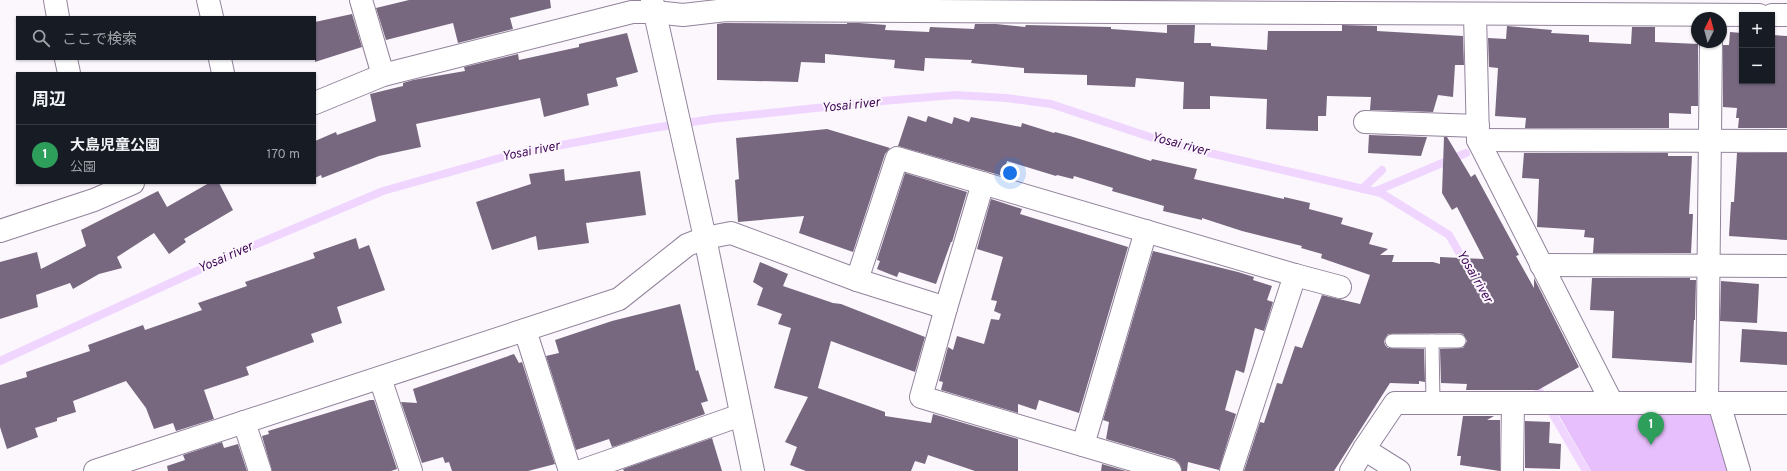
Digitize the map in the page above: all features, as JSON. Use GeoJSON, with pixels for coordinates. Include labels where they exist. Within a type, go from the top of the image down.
{"type":"FeatureCollection","features":[{"type":"Feature","properties":{"kind":"street"},"geometry":{"type":"LineString","coordinates":[[55,0],[58,16]]}},
{"type":"Feature","properties":{"kind":"street"},"geometry":{"type":"LineString","coordinates":[[208,0],[212,16]]}},
{"type":"Feature","properties":{"kind":"street"},"geometry":{"type":"LineString","coordinates":[[361,0],[383,75]]}},
{"type":"Feature","properties":{"kind":"street"},"geometry":{"type":"LineString","coordinates":[[653,6],[705,238],[753,471]]}},
{"type":"Feature","properties":{"kind":"street"},"geometry":{"type":"LineString","coordinates":[[316,103],[383,75],[653,6],[683,14],[726,10],[1133,6],[1430,7],[1474,14],[1711,11],[1739,13]]}},
{"type":"Feature","properties":{"kind":"street"},"geometry":{"type":"LineString","coordinates":[[1474,14],[1478,133],[1541,265],[1612,403]]}},
{"type":"Feature","properties":{"kind":"street"},"geometry":{"type":"LineString","coordinates":[[1775,15],[1787,15]]}},
{"type":"Feature","properties":{"kind":"street"},"geometry":{"type":"LineString","coordinates":[[1711,48],[1709,266],[1713,403],[1739,471]]}},
{"type":"Feature","properties":{"kind":"street"},"geometry":{"type":"LineString","coordinates":[[66,60],[69,72]]}},
{"type":"Feature","properties":{"kind":"street"},"geometry":{"type":"LineString","coordinates":[[220,60],[223,72]]}},
{"type":"Feature","properties":{"kind":"street"},"geometry":{"type":"LineString","coordinates":[[1365,122],[1478,133],[1787,141]]}},
{"type":"Feature","properties":{"kind":"street"},"geometry":{"type":"LineString","coordinates":[[857,280],[897,158],[1340,287]]}},
{"type":"Feature","properties":{"kind":"street"},"geometry":{"type":"LineString","coordinates":[[983,183],[946,308],[922,397],[1170,471]]}},
{"type":"Feature","properties":{"kind":"street"},"geometry":{"type":"LineString","coordinates":[[0,231],[92,192],[128,184]]}},
{"type":"Feature","properties":{"kind":"street"},"geometry":{"type":"LineString","coordinates":[[1083,445],[1146,231]]}},
{"type":"Feature","properties":{"kind":"street"},"geometry":{"type":"LineString","coordinates":[[98,470],[619,299],[686,245],[705,238],[731,233],[857,280],[946,308]]}},
{"type":"Feature","properties":{"kind":"street"},"geometry":{"type":"LineString","coordinates":[[1541,265],[1787,266]]}},
{"type":"Feature","properties":{"kind":"street"},"geometry":{"type":"LineString","coordinates":[[1231,471],[1295,275]]}},
{"type":"Feature","properties":{"kind":"street"},"geometry":{"type":"LineString","coordinates":[[525,330],[570,471]]}},
{"type":"Feature","properties":{"kind":"street"},"geometry":{"type":"LineString","coordinates":[[380,378],[411,471]]}},
{"type":"Feature","properties":{"kind":"street"},"geometry":{"type":"LineString","coordinates":[[1352,471],[1364,449],[1395,403],[1787,403]]}},
{"type":"Feature","properties":{"kind":"street"},"geometry":{"type":"LineString","coordinates":[[1512,471],[1513,403]]}},
{"type":"Feature","properties":{"kind":"street"},"geometry":{"type":"LineString","coordinates":[[581,471],[741,415]]}},
{"type":"Feature","properties":{"kind":"street"},"geometry":{"type":"LineString","coordinates":[[244,422],[260,471]]}},
{"type":"Feature","properties":{"kind":"street"},"geometry":{"type":"LineString","coordinates":[[1364,449],[1399,471]]}},
{"type":"Feature","properties":{"kind":"lane"},"geometry":{"type":"LineString","coordinates":[[1392,341],[1459,341]]}},
{"type":"Feature","properties":{"kind":"lane"},"geometry":{"type":"LineString","coordinates":[[1432,341],[1433,403]]}},
{"type":"Feature","properties":{"kind":"shaded area"},"geometry":{"type":"Polygon","coordinates":[[[1708,409],[1718,420],[1731,471],[1591,471],[1557,412],[1708,409]]]}},
{"type":"Feature","properties":{"kind":"building"},"geometry":{"type":"Polygon","coordinates":[[[409,0],[550,0],[551,8],[510,18],[513,29],[458,43],[453,23],[386,40],[376,8],[409,0]]]}},
{"type":"Feature","properties":{"kind":"building"},"geometry":{"type":"Polygon","coordinates":[[[352,14],[362,47],[315,62],[316,22],[352,14]]]}},
{"type":"Feature","properties":{"kind":"building"},"geometry":{"type":"Polygon","coordinates":[[[859,23],[886,25],[885,30],[929,32],[930,27],[974,29],[975,24],[996,24],[1025,27],[1026,25],[1111,27],[1111,29],[1167,33],[1167,25],[1195,25],[1194,43],[1211,43],[1211,46],[1267,50],[1268,31],[1342,31],[1342,25],[1377,26],[1377,31],[1463,36],[1464,65],[1455,65],[1453,97],[1438,95],[1433,112],[1370,110],[1371,97],[1327,96],[1326,116],[1318,116],[1318,131],[1266,129],[1267,99],[1210,96],[1210,109],[1183,109],[1184,82],[1136,78],[1135,87],[1087,85],[1087,75],[1024,73],[1024,68],[971,63],[972,60],[925,58],[924,71],[894,68],[895,60],[825,54],[825,63],[801,62],[798,82],[717,80],[717,24],[859,23]]]}},
{"type":"Feature","properties":{"kind":"building"},"geometry":{"type":"Polygon","coordinates":[[[1507,26],[1552,30],[1551,33],[1589,35],[1589,42],[1631,44],[1632,27],[1655,27],[1655,42],[1691,44],[1691,48],[1698,48],[1698,106],[1691,106],[1691,114],[1669,113],[1669,128],[1525,128],[1526,118],[1495,116],[1498,68],[1489,67],[1488,38],[1506,39],[1507,26]]]}},
{"type":"Feature","properties":{"kind":"building"},"geometry":{"type":"Polygon","coordinates":[[[1730,32],[1739,33],[1739,84],[1775,84],[1775,35],[1787,36],[1787,128],[1738,128],[1739,118],[1736,118],[1737,108],[1723,107],[1723,48],[1727,48],[1727,45],[1729,45],[1730,32]]]}},
{"type":"Feature","properties":{"kind":"building"},"geometry":{"type":"Polygon","coordinates":[[[627,33],[638,72],[616,78],[618,86],[587,94],[589,105],[544,117],[540,98],[416,124],[421,147],[379,156],[322,178],[321,175],[316,178],[316,141],[336,132],[337,135],[376,121],[370,94],[403,86],[403,83],[413,80],[465,71],[464,67],[518,54],[519,60],[579,47],[579,44],[627,33]]]}},
{"type":"Feature","properties":{"kind":"building"},"geometry":{"type":"Polygon","coordinates":[[[908,116],[926,122],[928,116],[952,124],[954,117],[969,122],[971,117],[1021,127],[1022,123],[1151,161],[1152,159],[1197,169],[1194,179],[1284,199],[1284,197],[1310,203],[1309,209],[1343,218],[1341,224],[1373,233],[1369,244],[1388,249],[1380,255],[1394,255],[1392,262],[1433,262],[1440,264],[1440,257],[1484,259],[1457,207],[1452,210],[1442,193],[1444,137],[1447,137],[1471,177],[1475,174],[1519,255],[1516,256],[1534,288],[1534,278],[1579,367],[1538,390],[1466,390],[1467,384],[1441,383],[1440,349],[1463,348],[1467,341],[1463,334],[1388,334],[1384,341],[1388,348],[1424,349],[1425,382],[1419,381],[1419,384],[1390,383],[1334,471],[1244,471],[1260,422],[1264,423],[1277,383],[1282,384],[1295,346],[1302,348],[1322,295],[1360,304],[1370,275],[1321,258],[1322,254],[1301,248],[1302,246],[1242,231],[1202,218],[1202,220],[1163,211],[1164,206],[1112,191],[1113,188],[1074,176],[1073,179],[1056,176],[1007,161],[1003,176],[898,146],[908,116]]]}},
{"type":"Feature","properties":{"kind":"building"},"geometry":{"type":"Polygon","coordinates":[[[827,129],[890,148],[885,154],[853,252],[799,233],[804,216],[738,222],[735,180],[739,179],[736,138],[827,129]]]}},
{"type":"Feature","properties":{"kind":"building"},"geometry":{"type":"Polygon","coordinates":[[[1369,135],[1427,137],[1421,156],[1368,153],[1369,135]]]}},
{"type":"Feature","properties":{"kind":"building"},"geometry":{"type":"Polygon","coordinates":[[[1524,153],[1668,153],[1668,156],[1692,156],[1689,214],[1693,214],[1691,253],[1593,253],[1594,238],[1584,237],[1585,230],[1537,227],[1539,179],[1522,178],[1524,153]]]}},
{"type":"Feature","properties":{"kind":"building"},"geometry":{"type":"Polygon","coordinates":[[[1737,153],[1787,153],[1787,240],[1729,236],[1731,202],[1734,202],[1737,153]]]}},
{"type":"Feature","properties":{"kind":"building"},"geometry":{"type":"Polygon","coordinates":[[[564,169],[565,181],[640,171],[646,215],[586,223],[589,243],[538,250],[536,236],[492,250],[476,202],[531,184],[529,174],[564,169]]]}},
{"type":"Feature","properties":{"kind":"building"},"geometry":{"type":"Polygon","coordinates":[[[905,173],[967,192],[952,242],[936,284],[899,272],[897,277],[877,269],[880,261],[877,260],[905,173]]]}},
{"type":"Feature","properties":{"kind":"building"},"geometry":{"type":"Polygon","coordinates":[[[207,184],[220,184],[233,210],[184,239],[186,242],[169,254],[154,233],[117,257],[122,268],[99,274],[73,289],[70,283],[36,295],[38,307],[0,319],[0,262],[37,252],[41,269],[86,246],[81,230],[158,191],[167,207],[207,184]]]}},
{"type":"Feature","properties":{"kind":"building"},"geometry":{"type":"Polygon","coordinates":[[[991,199],[1022,209],[1020,214],[1128,247],[1079,413],[1039,400],[1036,410],[1018,404],[1018,413],[941,390],[943,382],[939,381],[948,347],[953,350],[957,336],[984,344],[991,319],[999,320],[1001,314],[994,311],[997,301],[991,300],[1003,257],[977,249],[991,199]]]}},
{"type":"Feature","properties":{"kind":"building"},"geometry":{"type":"Polygon","coordinates":[[[356,238],[359,249],[369,245],[385,290],[337,307],[342,323],[311,334],[314,342],[246,367],[249,375],[204,390],[214,419],[176,431],[173,423],[154,429],[146,408],[126,381],[73,401],[76,412],[57,418],[57,421],[35,428],[38,437],[7,449],[0,427],[0,385],[27,377],[26,372],[90,351],[88,345],[143,325],[145,330],[202,310],[198,303],[247,286],[245,282],[315,258],[313,253],[356,238]]]}},
{"type":"Feature","properties":{"kind":"building"},"geometry":{"type":"Polygon","coordinates":[[[1153,251],[1238,272],[1254,277],[1253,280],[1272,286],[1267,300],[1273,302],[1264,331],[1255,328],[1244,373],[1236,370],[1225,410],[1236,414],[1219,470],[1188,462],[1187,471],[1182,471],[1179,463],[1174,459],[1106,439],[1109,422],[1103,420],[1153,251]]]}},
{"type":"Feature","properties":{"kind":"building"},"geometry":{"type":"Polygon","coordinates":[[[760,262],[788,274],[783,286],[833,303],[841,304],[925,337],[915,372],[831,341],[818,388],[885,412],[885,416],[931,423],[933,414],[1018,439],[1018,471],[975,471],[928,455],[925,464],[915,461],[911,471],[806,471],[790,465],[797,447],[785,442],[808,397],[774,388],[791,328],[778,324],[782,314],[757,305],[763,288],[753,282],[760,262]]]}},
{"type":"Feature","properties":{"kind":"building"},"geometry":{"type":"Polygon","coordinates":[[[1592,278],[1690,278],[1690,280],[1696,280],[1692,363],[1612,358],[1614,311],[1590,310],[1592,278]]]}},
{"type":"Feature","properties":{"kind":"building"},"geometry":{"type":"Polygon","coordinates":[[[1721,281],[1759,284],[1757,323],[1720,321],[1721,281]]]}},
{"type":"Feature","properties":{"kind":"building"},"geometry":{"type":"Polygon","coordinates":[[[680,304],[696,371],[698,370],[708,401],[701,403],[705,414],[616,446],[612,447],[609,439],[576,450],[546,356],[559,353],[555,340],[612,321],[680,304]]]}},
{"type":"Feature","properties":{"kind":"building"},"geometry":{"type":"Polygon","coordinates":[[[1742,329],[1787,332],[1787,365],[1740,362],[1742,329]]]}},
{"type":"Feature","properties":{"kind":"building"},"geometry":{"type":"Polygon","coordinates":[[[514,354],[519,363],[522,362],[555,464],[528,471],[452,471],[449,462],[445,463],[443,457],[422,463],[401,402],[417,403],[413,389],[514,354]]]}},
{"type":"Feature","properties":{"kind":"building"},"geometry":{"type":"Polygon","coordinates":[[[374,400],[397,469],[391,471],[272,471],[262,436],[269,434],[268,431],[374,400]]]}},
{"type":"Feature","properties":{"kind":"building"},"geometry":{"type":"Polygon","coordinates":[[[1463,416],[1494,416],[1487,420],[1500,420],[1500,471],[1460,465],[1461,456],[1457,456],[1463,416]]]}},
{"type":"Feature","properties":{"kind":"building"},"geometry":{"type":"Polygon","coordinates":[[[1525,421],[1550,422],[1549,443],[1561,444],[1560,469],[1525,468],[1525,421]]]}},
{"type":"Feature","properties":{"kind":"building"},"geometry":{"type":"Polygon","coordinates":[[[712,438],[722,471],[624,471],[623,469],[712,438]]]}},
{"type":"Feature","properties":{"kind":"building"},"geometry":{"type":"Polygon","coordinates":[[[222,442],[224,448],[238,444],[247,471],[168,471],[167,466],[185,460],[183,455],[222,442]]]}},
{"type":"Feature","properties":{"kind":"building"},"geometry":{"type":"Polygon","coordinates":[[[1102,464],[1126,471],[1101,471],[1102,464]]]}},
{"type":"Feature","properties":{"kind":"waterway","name":"Yosai river"},"geometry":{"type":"LineString","coordinates":[[0,361],[238,252],[383,191],[514,154],[647,129],[712,119],[882,101],[955,95],[1006,98],[1051,104],[1171,144],[1381,193],[1449,235],[1468,268]]}},
{"type":"Feature","properties":{"kind":"waterway"},"geometry":{"type":"LineString","coordinates":[[1376,191],[1466,153]]}},
{"type":"Feature","properties":{"kind":"waterway"},"geometry":{"type":"LineString","coordinates":[[1362,189],[1382,170]]}},
{"type":"Feature","properties":{"kind":"waterway","name":"Yosai river"},"geometry":{"type":"LineString","coordinates":[[1534,382],[1586,471]]}},
{"type":"Feature","properties":{"kind":"place","name":"大島児童公園"},"geometry":{"type":"Point","coordinates":[1651,445]}}]}
